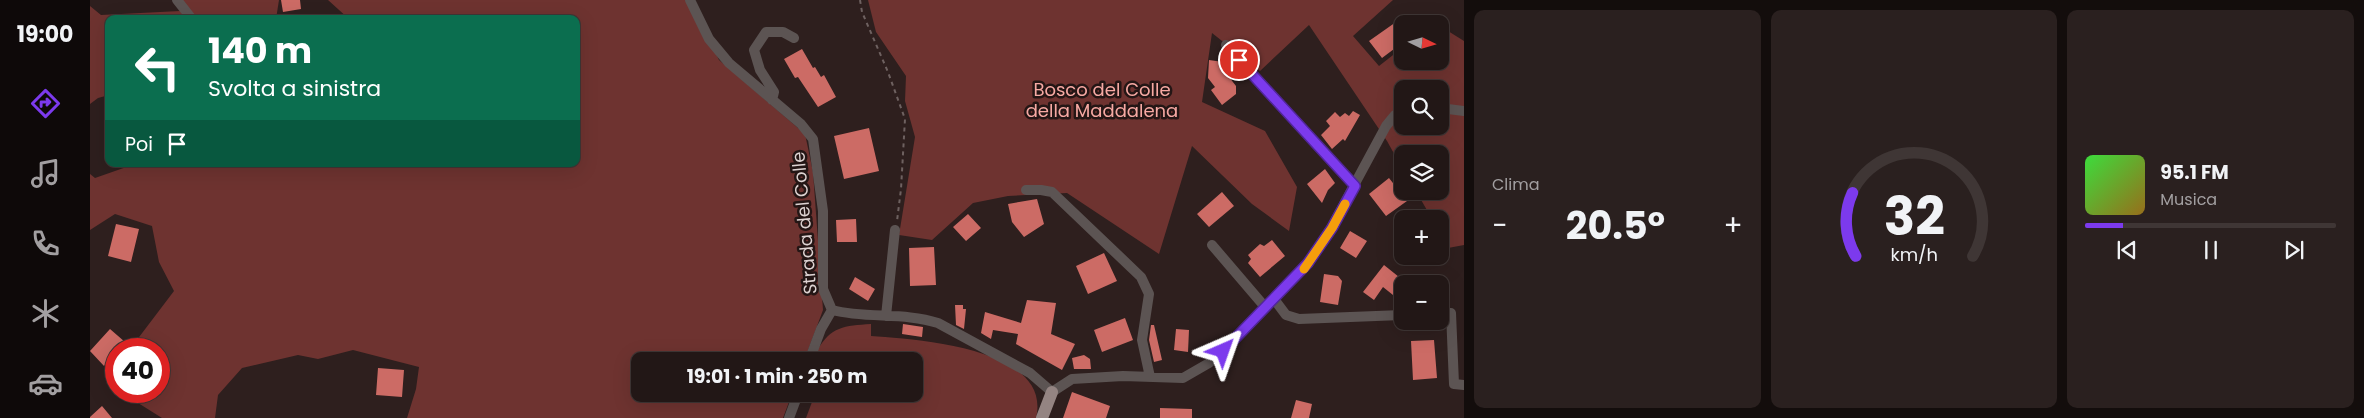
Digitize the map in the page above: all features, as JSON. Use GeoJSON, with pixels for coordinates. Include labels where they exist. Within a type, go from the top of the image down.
{"type":"FeatureCollection","features":[{"type":"Feature","properties":{"kind":"main road"},"geometry":{"type":"LineString","coordinates":[[1042,418],[1052,392]]}},
{"type":"Feature","properties":{"kind":"street"},"geometry":{"type":"LineString","coordinates":[[177,0],[189,15]]}},
{"type":"Feature","properties":{"kind":"street","name":"Strada del Colle"},"geometry":{"type":"LineString","coordinates":[[690,0],[702,25],[720,53],[809,133],[816,148],[823,211],[823,289],[832,310],[846,314],[924,318],[938,323],[1023,368],[1052,392]]}},
{"type":"Feature","properties":{"kind":"street"},"geometry":{"type":"LineString","coordinates":[[772,100],[774,92],[760,70],[754,50],[766,32],[783,32],[794,38]]}},
{"type":"Feature","properties":{"kind":"street"},"geometry":{"type":"LineString","coordinates":[[1226,46],[1355,186]]}},
{"type":"Feature","properties":{"kind":"street"},"geometry":{"type":"LineString","coordinates":[[1449,109],[1464,110]]}},
{"type":"Feature","properties":{"kind":"street"},"geometry":{"type":"LineString","coordinates":[[1052,392],[1072,379],[1183,378],[1209,363],[1223,351],[1308,263],[1332,228],[1386,126],[1394,116]]}},
{"type":"Feature","properties":{"kind":"street"},"geometry":{"type":"LineString","coordinates":[[1026,190],[1052,192],[1141,278],[1149,294],[1142,340],[1150,377]]}},
{"type":"Feature","properties":{"kind":"street"},"geometry":{"type":"LineString","coordinates":[[886,316],[895,230]]}},
{"type":"Feature","properties":{"kind":"street"},"geometry":{"type":"LineString","coordinates":[[1212,246],[1265,306]]}},
{"type":"Feature","properties":{"kind":"street"},"geometry":{"type":"LineString","coordinates":[[1274,299],[1286,316],[1299,319],[1394,315]]}},
{"type":"Feature","properties":{"kind":"street"},"geometry":{"type":"LineString","coordinates":[[812,352],[821,329],[832,310]]}},
{"type":"Feature","properties":{"kind":"street"},"geometry":{"type":"LineString","coordinates":[[1449,313],[1451,313],[1454,384],[1464,385]]}},
{"type":"Feature","properties":{"kind":"street"},"geometry":{"type":"LineString","coordinates":[[788,418],[795,402]]}},
{"type":"Feature","properties":{"kind":"path"},"geometry":{"type":"LineString","coordinates":[[860,0],[862,12],[888,72],[905,118],[902,189],[895,230]]}},
{"type":"Feature","properties":{"kind":"green space"},"geometry":{"type":"Polygon","coordinates":[[[179,0],[279,0],[277,15],[191,15],[179,0]]]}},
{"type":"Feature","properties":{"kind":"green space"},"geometry":{"type":"Polygon","coordinates":[[[328,0],[690,0],[719,60],[805,134],[813,172],[823,310],[807,352],[631,352],[631,402],[789,402],[783,418],[407,418],[416,389],[419,367],[353,350],[318,359],[298,355],[242,368],[218,395],[215,418],[162,418],[138,403],[170,403],[170,338],[138,338],[174,291],[159,262],[152,226],[115,214],[90,230],[90,174],[95,178],[126,167],[580,167],[580,15],[345,15],[328,0]]]}},
{"type":"Feature","properties":{"kind":"green space","name":"Bosco del Colle della Maddalena"},"geometry":{"type":"Polygon","coordinates":[[[868,0],[1393,0],[1353,36],[1379,66],[1394,54],[1394,70],[1449,70],[1449,32],[1464,41],[1464,245],[1449,248],[1449,210],[1427,210],[1421,200],[1449,200],[1449,145],[1394,145],[1394,154],[1309,25],[1260,71],[1212,33],[1202,102],[1265,131],[1297,187],[1289,231],[1252,204],[1192,146],[1159,254],[1067,193],[1008,196],[973,203],[932,240],[899,235],[915,137],[905,101],[906,76],[876,32],[868,0]]]}},
{"type":"Feature","properties":{"kind":"green space"},"geometry":{"type":"Polygon","coordinates":[[[90,6],[101,15],[180,11],[183,15],[105,15],[105,96],[98,98],[90,104],[90,6]]]}},
{"type":"Feature","properties":{"kind":"green space"},"geometry":{"type":"Polygon","coordinates":[[[871,324],[871,336],[919,340],[948,345],[977,352],[1003,362],[1024,376],[1036,395],[1036,418],[806,418],[812,402],[923,402],[923,352],[817,351],[833,332],[853,326],[871,324]]]}},
{"type":"Feature","properties":{"kind":"building"},"geometry":{"type":"Polygon","coordinates":[[[281,0],[300,0],[301,9],[283,12],[281,0]]]}},
{"type":"Feature","properties":{"kind":"building"},"geometry":{"type":"Polygon","coordinates":[[[1394,23],[1394,49],[1382,58],[1369,41],[1394,23]]]}},
{"type":"Feature","properties":{"kind":"building"},"geometry":{"type":"Polygon","coordinates":[[[802,49],[813,68],[815,67],[821,77],[824,75],[836,97],[818,107],[798,77],[795,78],[784,59],[802,49]]]}},
{"type":"Feature","properties":{"kind":"building"},"geometry":{"type":"Polygon","coordinates":[[[1209,60],[1223,62],[1223,69],[1236,86],[1236,94],[1222,105],[1211,90],[1215,87],[1208,78],[1209,60]]]}},
{"type":"Feature","properties":{"kind":"building"},"geometry":{"type":"Polygon","coordinates":[[[1353,111],[1360,115],[1345,141],[1343,139],[1332,149],[1321,135],[1330,126],[1326,121],[1335,112],[1340,117],[1345,113],[1349,116],[1353,111]]]}},
{"type":"Feature","properties":{"kind":"building"},"geometry":{"type":"Polygon","coordinates":[[[869,128],[879,171],[844,179],[834,136],[869,128]]]}},
{"type":"Feature","properties":{"kind":"building"},"geometry":{"type":"Polygon","coordinates":[[[1325,169],[1335,183],[1328,190],[1322,203],[1307,184],[1325,169]]]}},
{"type":"Feature","properties":{"kind":"building"},"geometry":{"type":"Polygon","coordinates":[[[1389,178],[1394,184],[1394,200],[1407,201],[1386,216],[1369,194],[1389,178]]]}},
{"type":"Feature","properties":{"kind":"building"},"geometry":{"type":"Polygon","coordinates":[[[1222,192],[1234,206],[1209,227],[1197,214],[1222,192]]]}},
{"type":"Feature","properties":{"kind":"building"},"geometry":{"type":"Polygon","coordinates":[[[1037,199],[1044,224],[1024,237],[1012,222],[1008,204],[1037,199]]]}},
{"type":"Feature","properties":{"kind":"building"},"geometry":{"type":"Polygon","coordinates":[[[968,214],[981,228],[966,241],[953,227],[968,214]]]}},
{"type":"Feature","properties":{"kind":"building"},"geometry":{"type":"Polygon","coordinates":[[[856,219],[857,242],[837,242],[836,220],[856,219]]]}},
{"type":"Feature","properties":{"kind":"building"},"geometry":{"type":"Polygon","coordinates":[[[116,224],[139,229],[131,262],[108,256],[116,224]]]}},
{"type":"Feature","properties":{"kind":"building"},"geometry":{"type":"Polygon","coordinates":[[[1350,231],[1367,241],[1356,258],[1340,248],[1350,231]]]}},
{"type":"Feature","properties":{"kind":"building"},"geometry":{"type":"Polygon","coordinates":[[[1272,240],[1285,256],[1260,277],[1248,263],[1251,259],[1248,255],[1260,244],[1264,246],[1272,240]]]}},
{"type":"Feature","properties":{"kind":"building"},"geometry":{"type":"Polygon","coordinates":[[[934,247],[936,285],[910,286],[909,248],[934,247]]]}},
{"type":"Feature","properties":{"kind":"building"},"geometry":{"type":"Polygon","coordinates":[[[1104,253],[1117,281],[1088,294],[1076,266],[1104,253]]]}},
{"type":"Feature","properties":{"kind":"building"},"geometry":{"type":"Polygon","coordinates":[[[1384,265],[1396,275],[1394,275],[1393,295],[1383,287],[1374,300],[1363,292],[1384,265]]]}},
{"type":"Feature","properties":{"kind":"building"},"geometry":{"type":"Polygon","coordinates":[[[1324,274],[1338,276],[1342,281],[1338,305],[1320,302],[1324,274]]]}},
{"type":"Feature","properties":{"kind":"building"},"geometry":{"type":"Polygon","coordinates":[[[855,277],[875,289],[868,301],[849,289],[855,277]]]}},
{"type":"Feature","properties":{"kind":"building"},"geometry":{"type":"Polygon","coordinates":[[[1027,300],[1056,303],[1051,334],[1075,344],[1062,370],[1016,344],[1018,334],[993,330],[991,339],[981,333],[985,312],[1021,323],[1027,300]]]}},
{"type":"Feature","properties":{"kind":"building"},"geometry":{"type":"Polygon","coordinates":[[[955,305],[963,305],[963,309],[966,309],[964,329],[956,325],[955,305]]]}},
{"type":"Feature","properties":{"kind":"building"},"geometry":{"type":"Polygon","coordinates":[[[1125,318],[1133,340],[1102,352],[1094,330],[1125,318]]]}},
{"type":"Feature","properties":{"kind":"building"},"geometry":{"type":"Polygon","coordinates":[[[903,324],[923,327],[922,337],[902,334],[903,324]]]}},
{"type":"Feature","properties":{"kind":"building"},"geometry":{"type":"Polygon","coordinates":[[[1151,325],[1154,325],[1162,360],[1154,362],[1149,340],[1151,325]]]}},
{"type":"Feature","properties":{"kind":"building"},"geometry":{"type":"Polygon","coordinates":[[[110,329],[120,338],[105,338],[104,366],[90,351],[110,329]]]}},
{"type":"Feature","properties":{"kind":"building"},"geometry":{"type":"Polygon","coordinates":[[[1176,329],[1189,330],[1188,352],[1174,350],[1176,329]]]}},
{"type":"Feature","properties":{"kind":"building"},"geometry":{"type":"Polygon","coordinates":[[[1434,340],[1437,378],[1413,380],[1411,341],[1434,340]]]}},
{"type":"Feature","properties":{"kind":"building"},"geometry":{"type":"Polygon","coordinates":[[[1084,355],[1090,359],[1091,369],[1074,369],[1072,358],[1084,355]]]}},
{"type":"Feature","properties":{"kind":"building"},"geometry":{"type":"Polygon","coordinates":[[[378,368],[404,370],[402,397],[376,395],[378,368]]]}},
{"type":"Feature","properties":{"kind":"building"},"geometry":{"type":"Polygon","coordinates":[[[1072,392],[1110,406],[1106,418],[1063,418],[1072,392]]]}},
{"type":"Feature","properties":{"kind":"building"},"geometry":{"type":"Polygon","coordinates":[[[1296,400],[1312,404],[1309,418],[1291,418],[1296,400]]]}},
{"type":"Feature","properties":{"kind":"building"},"geometry":{"type":"Polygon","coordinates":[[[102,406],[112,418],[90,418],[90,417],[102,406]]]}},
{"type":"Feature","properties":{"kind":"building"},"geometry":{"type":"Polygon","coordinates":[[[1160,408],[1192,409],[1192,418],[1160,418],[1160,408]]]}},
{"type":"Feature","properties":{"kind":"slow traffic"},"geometry":{"type":"LineString","coordinates":[[1304,269],[1332,228],[1345,204]]}},
{"type":"Feature","properties":{"kind":"route"},"geometry":{"type":"LineString","coordinates":[[1223,351],[1308,263],[1332,228],[1355,186],[1239,60]]}}]}
